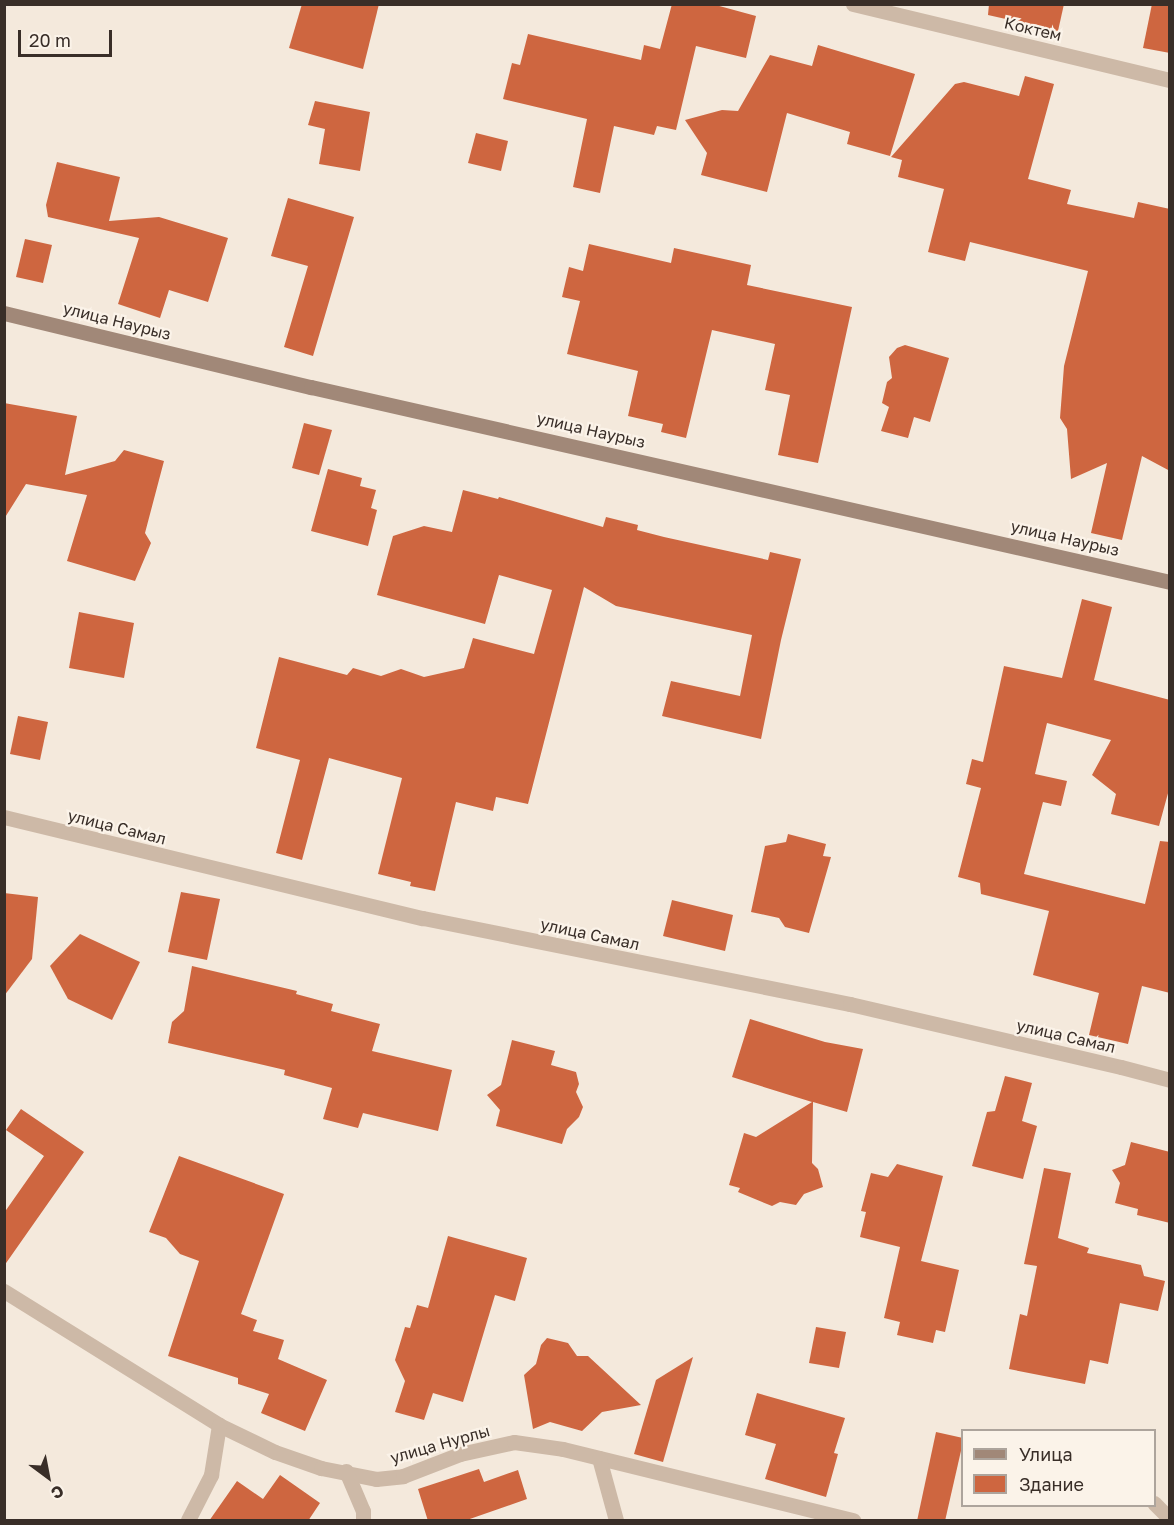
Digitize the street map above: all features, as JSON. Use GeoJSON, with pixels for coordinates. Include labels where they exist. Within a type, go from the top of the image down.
{"type":"FeatureCollection","features":[{"type":"Feature","properties":{"kind":"street","name":"Коктем"},"geometry":{"type":"LineString","coordinates":[[853,4],[1170,80]]}},
{"type":"Feature","properties":{"kind":"street","name":"улица Наурыз"},"geometry":{"type":"LineString","coordinates":[[4,313],[311,387],[1170,582]]}},
{"type":"Feature","properties":{"kind":"street","name":"улица Самал"},"geometry":{"type":"LineString","coordinates":[[4,818],[423,918],[850,1004],[1170,1080]]}},
{"type":"Feature","properties":{"kind":"street","name":"улица Нурлы"},"geometry":{"type":"LineString","coordinates":[[4,1291],[219,1425],[275,1452],[321,1468],[346,1471],[376,1479],[403,1476],[460,1454],[514,1442],[563,1449],[852,1521]]}},
{"type":"Feature","properties":{"kind":"street"},"geometry":{"type":"LineString","coordinates":[[188,1521],[211,1475],[219,1425]]}},
{"type":"Feature","properties":{"kind":"street"},"geometry":{"type":"LineString","coordinates":[[598,1458],[616,1521]]}},
{"type":"Feature","properties":{"kind":"street"},"geometry":{"type":"LineString","coordinates":[[346,1471],[363,1512],[363,1521]]}},
{"type":"Feature","properties":{"kind":"street"},"geometry":{"type":"LineString","coordinates":[[1156,1504],[1170,1519]]}},
{"type":"Feature","properties":{"kind":"building"},"geometry":{"type":"Polygon","coordinates":[[[302,4],[379,4],[363,69],[289,48],[302,4]]]}},
{"type":"Feature","properties":{"kind":"building"},"geometry":{"type":"Polygon","coordinates":[[[672,4],[712,4],[756,16],[746,58],[696,46],[676,130],[657,126],[654,135],[614,126],[600,193],[573,187],[587,119],[503,99],[512,63],[520,65],[528,34],[641,60],[644,45],[660,49],[672,4]]]}},
{"type":"Feature","properties":{"kind":"building"},"geometry":{"type":"Polygon","coordinates":[[[989,4],[1064,4],[1058,31],[988,15],[989,4]]]}},
{"type":"Feature","properties":{"kind":"building"},"geometry":{"type":"Polygon","coordinates":[[[1152,4],[1170,4],[1170,53],[1143,48],[1152,4]]]}},
{"type":"Feature","properties":{"kind":"building"},"geometry":{"type":"Polygon","coordinates":[[[818,45],[915,74],[890,156],[847,144],[850,132],[787,113],[767,192],[701,175],[707,153],[685,120],[722,110],[738,111],[770,55],[812,66],[818,45]]]}},
{"type":"Feature","properties":{"kind":"building"},"geometry":{"type":"Polygon","coordinates":[[[1025,76],[1054,84],[1028,179],[1071,190],[1067,204],[1134,218],[1138,202],[1170,209],[1170,471],[1142,456],[1122,540],[1091,533],[1107,463],[1071,479],[1067,429],[1060,418],[1064,366],[1088,271],[970,242],[965,261],[928,252],[944,189],[898,177],[902,160],[891,157],[955,84],[964,82],[1019,96],[1025,76]]]}},
{"type":"Feature","properties":{"kind":"building"},"geometry":{"type":"Polygon","coordinates":[[[315,101],[370,112],[360,171],[319,164],[325,129],[308,125],[315,101]]]}},
{"type":"Feature","properties":{"kind":"building"},"geometry":{"type":"Polygon","coordinates":[[[476,133],[508,141],[501,171],[468,163],[476,133]]]}},
{"type":"Feature","properties":{"kind":"building"},"geometry":{"type":"Polygon","coordinates":[[[57,162],[120,177],[109,221],[159,217],[228,238],[208,302],[169,290],[160,318],[118,304],[139,238],[48,217],[46,205],[57,162]]]}},
{"type":"Feature","properties":{"kind":"building"},"geometry":{"type":"Polygon","coordinates":[[[288,198],[354,217],[313,356],[284,347],[308,266],[271,256],[288,198]]]}},
{"type":"Feature","properties":{"kind":"building"},"geometry":{"type":"Polygon","coordinates":[[[25,239],[52,245],[43,283],[16,277],[25,239]]]}},
{"type":"Feature","properties":{"kind":"building"},"geometry":{"type":"Polygon","coordinates":[[[589,244],[671,263],[674,248],[751,265],[747,285],[852,307],[818,463],[778,455],[790,395],[765,390],[775,344],[712,330],[686,438],[661,432],[663,424],[628,416],[638,371],[567,354],[580,301],[562,297],[569,267],[583,271],[589,244]]]}},
{"type":"Feature","properties":{"kind":"building"},"geometry":{"type":"Polygon","coordinates":[[[905,345],[949,358],[930,422],[914,417],[908,438],[881,431],[889,407],[882,403],[887,382],[892,378],[889,357],[897,348],[905,345]]]}},
{"type":"Feature","properties":{"kind":"building"},"geometry":{"type":"Polygon","coordinates":[[[4,403],[77,416],[65,475],[115,461],[124,450],[164,461],[145,533],[151,543],[135,581],[67,561],[87,495],[26,484],[4,519],[4,403]]]}},
{"type":"Feature","properties":{"kind":"building"},"geometry":{"type":"Polygon","coordinates":[[[304,423],[332,430],[319,475],[292,468],[304,423]]]}},
{"type":"Feature","properties":{"kind":"building"},"geometry":{"type":"Polygon","coordinates":[[[328,469],[362,478],[360,486],[376,490],[371,508],[377,510],[368,546],[311,531],[328,469]]]}},
{"type":"Feature","properties":{"kind":"building"},"geometry":{"type":"Polygon","coordinates":[[[463,490],[498,499],[499,497],[603,527],[606,517],[638,525],[637,530],[768,560],[770,552],[801,559],[781,640],[761,739],[662,716],[671,681],[740,696],[752,635],[616,606],[584,587],[528,804],[496,797],[493,811],[456,802],[435,891],[410,886],[411,882],[378,874],[402,778],[329,758],[302,860],[276,853],[300,760],[256,748],[279,657],[347,675],[353,668],[381,676],[401,669],[424,677],[464,668],[473,638],[534,654],[552,590],[499,575],[485,624],[377,595],[393,536],[424,526],[452,532],[463,490]]]}},
{"type":"Feature","properties":{"kind":"building"},"geometry":{"type":"Polygon","coordinates":[[[1082,599],[1112,607],[1094,680],[1170,700],[1170,786],[1159,826],[1111,814],[1116,794],[1092,775],[1111,740],[1047,723],[1035,774],[1067,781],[1061,806],[1043,802],[1024,874],[1145,904],[1160,841],[1170,842],[1170,993],[1142,986],[1128,1044],[1089,1035],[1099,993],[1033,975],[1049,911],[981,894],[980,883],[958,877],[981,788],[966,784],[972,759],[983,762],[1004,666],[1062,678],[1082,599]]]}},
{"type":"Feature","properties":{"kind":"building"},"geometry":{"type":"Polygon","coordinates":[[[79,612],[134,623],[124,678],[69,668],[79,612]]]}},
{"type":"Feature","properties":{"kind":"building"},"geometry":{"type":"Polygon","coordinates":[[[18,716],[48,722],[40,760],[10,754],[18,716]]]}},
{"type":"Feature","properties":{"kind":"building"},"geometry":{"type":"Polygon","coordinates":[[[788,834],[826,844],[823,856],[831,857],[809,933],[785,927],[779,918],[751,912],[765,846],[786,842],[788,834]]]}},
{"type":"Feature","properties":{"kind":"building"},"geometry":{"type":"Polygon","coordinates":[[[181,892],[220,899],[207,960],[168,952],[181,892]]]}},
{"type":"Feature","properties":{"kind":"building"},"geometry":{"type":"Polygon","coordinates":[[[4,893],[38,897],[32,959],[4,996],[4,893]]]}},
{"type":"Feature","properties":{"kind":"building"},"geometry":{"type":"Polygon","coordinates":[[[672,900],[733,915],[725,951],[663,936],[672,900]]]}},
{"type":"Feature","properties":{"kind":"building"},"geometry":{"type":"Polygon","coordinates":[[[80,934],[140,962],[112,1020],[68,999],[50,966],[80,934]]]}},
{"type":"Feature","properties":{"kind":"building"},"geometry":{"type":"Polygon","coordinates":[[[192,966],[297,991],[296,994],[333,1004],[331,1011],[380,1024],[372,1051],[452,1070],[438,1131],[363,1113],[358,1128],[323,1119],[332,1088],[284,1075],[285,1070],[168,1043],[172,1022],[184,1011],[192,966]]]}},
{"type":"Feature","properties":{"kind":"building"},"geometry":{"type":"Polygon","coordinates":[[[750,1019],[825,1042],[863,1049],[847,1112],[813,1102],[812,1163],[818,1169],[823,1187],[804,1194],[796,1205],[780,1202],[772,1206],[738,1192],[740,1188],[729,1185],[744,1133],[756,1137],[812,1102],[732,1077],[750,1019]]]}},
{"type":"Feature","properties":{"kind":"building"},"geometry":{"type":"Polygon","coordinates":[[[512,1040],[555,1051],[551,1065],[576,1072],[579,1084],[576,1092],[583,1107],[579,1117],[567,1129],[562,1144],[496,1126],[500,1110],[487,1095],[501,1085],[512,1040]]]}},
{"type":"Feature","properties":{"kind":"building"},"geometry":{"type":"Polygon","coordinates":[[[1005,1076],[1032,1083],[1022,1121],[1037,1126],[1023,1179],[972,1166],[987,1112],[995,1111],[1005,1076]]]}},
{"type":"Feature","properties":{"kind":"building"},"geometry":{"type":"Polygon","coordinates":[[[21,1109],[84,1152],[4,1266],[4,1213],[44,1156],[6,1130],[21,1109]]]}},
{"type":"Feature","properties":{"kind":"building"},"geometry":{"type":"Polygon","coordinates":[[[1131,1142],[1170,1152],[1170,1223],[1137,1215],[1138,1209],[1115,1203],[1120,1183],[1112,1170],[1125,1165],[1131,1142]]]}},
{"type":"Feature","properties":{"kind":"building"},"geometry":{"type":"Polygon","coordinates":[[[179,1156],[284,1194],[241,1314],[257,1320],[253,1331],[284,1340],[278,1359],[327,1380],[305,1431],[261,1413],[269,1394],[238,1384],[238,1378],[168,1356],[199,1261],[180,1254],[166,1238],[149,1232],[179,1156]]]}},
{"type":"Feature","properties":{"kind":"building"},"geometry":{"type":"Polygon","coordinates":[[[897,1164],[943,1176],[921,1261],[959,1270],[945,1332],[936,1330],[933,1343],[897,1335],[900,1322],[884,1318],[900,1247],[860,1237],[866,1212],[861,1211],[871,1173],[888,1177],[897,1164]]]}},
{"type":"Feature","properties":{"kind":"building"},"geometry":{"type":"Polygon","coordinates":[[[1044,1168],[1071,1173],[1058,1238],[1089,1248],[1087,1253],[1141,1265],[1144,1276],[1165,1281],[1158,1311],[1120,1303],[1108,1364],[1090,1360],[1085,1384],[1009,1369],[1020,1314],[1027,1316],[1037,1266],[1024,1264],[1044,1168]]]}},
{"type":"Feature","properties":{"kind":"building"},"geometry":{"type":"Polygon","coordinates":[[[448,1236],[527,1258],[515,1301],[495,1295],[463,1402],[433,1393],[424,1420],[395,1412],[405,1381],[395,1360],[405,1327],[410,1328],[417,1305],[428,1308],[448,1236]]]}},
{"type":"Feature","properties":{"kind":"building"},"geometry":{"type":"Polygon","coordinates":[[[816,1327],[846,1332],[839,1368],[809,1363],[816,1327]]]}},
{"type":"Feature","properties":{"kind":"building"},"geometry":{"type":"Polygon","coordinates":[[[547,1338],[568,1343],[577,1356],[588,1356],[641,1405],[602,1412],[582,1431],[550,1422],[533,1429],[524,1375],[536,1364],[541,1345],[547,1338]]]}},
{"type":"Feature","properties":{"kind":"building"},"geometry":{"type":"Polygon","coordinates":[[[693,1357],[663,1462],[634,1454],[656,1380],[693,1357]]]}},
{"type":"Feature","properties":{"kind":"building"},"geometry":{"type":"Polygon","coordinates":[[[757,1393],[845,1418],[834,1453],[838,1454],[826,1497],[765,1479],[776,1444],[745,1435],[757,1393]]]}},
{"type":"Feature","properties":{"kind":"building"},"geometry":{"type":"Polygon","coordinates":[[[936,1432],[961,1438],[961,1451],[945,1521],[917,1521],[936,1432]]]}},
{"type":"Feature","properties":{"kind":"building"},"geometry":{"type":"Polygon","coordinates":[[[479,1469],[484,1482],[518,1470],[527,1499],[464,1521],[428,1521],[418,1489],[479,1469]]]}},
{"type":"Feature","properties":{"kind":"building"},"geometry":{"type":"Polygon","coordinates":[[[280,1475],[320,1503],[308,1521],[209,1521],[237,1481],[263,1499],[280,1475]]]}}]}
